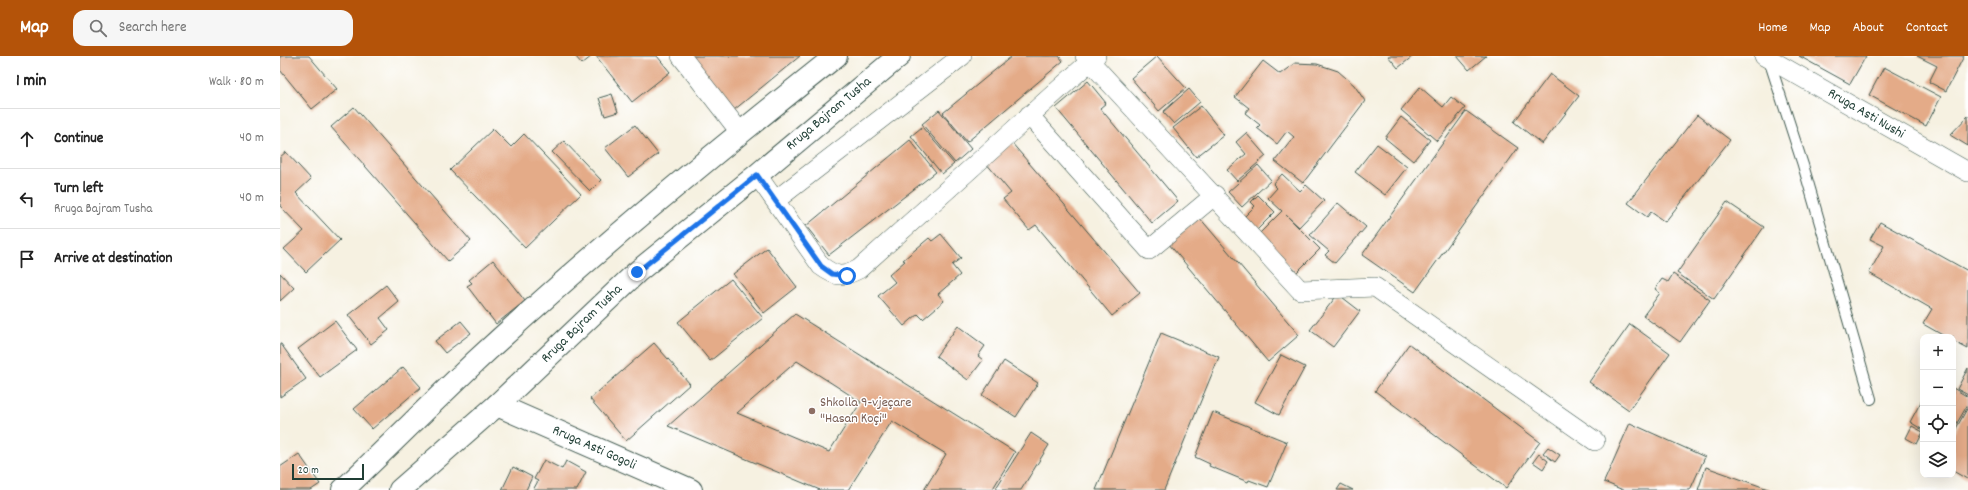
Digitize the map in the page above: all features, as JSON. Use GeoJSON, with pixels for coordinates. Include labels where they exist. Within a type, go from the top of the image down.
{"type":"FeatureCollection","features":[{"type":"Feature","properties":{"kind":"main road"},"geometry":{"type":"LineString","coordinates":[[343,490],[477,361],[607,244],[740,132],[836,56]]}},
{"type":"Feature","properties":{"kind":"main road","name":"Rruga Bajram Tusha"},"geometry":{"type":"LineString","coordinates":[[400,490],[497,405],[637,272],[757,175],[899,56]]}},
{"type":"Feature","properties":{"kind":"main road","name":"Rruga Asti Gogoli"},"geometry":{"type":"LineString","coordinates":[[497,405],[666,485],[691,490]]}},
{"type":"Feature","properties":{"kind":"street"},"geometry":{"type":"LineString","coordinates":[[681,56],[740,132]]}},
{"type":"Feature","properties":{"kind":"street"},"geometry":{"type":"LineString","coordinates":[[776,200],[962,56]]}},
{"type":"Feature","properties":{"kind":"street","name":"Rruga Asti Nushi"},"geometry":{"type":"LineString","coordinates":[[1766,57],[1968,172]]}},
{"type":"Feature","properties":{"kind":"street"},"geometry":{"type":"LineString","coordinates":[[757,175],[821,266],[832,274],[847,276],[859,269],[1030,115],[1090,58],[1300,290],[1375,287],[1595,440]]}},
{"type":"Feature","properties":{"kind":"street"},"geometry":{"type":"LineString","coordinates":[[1030,115],[1149,250],[1215,195]]}},
{"type":"Feature","properties":{"kind":"lane"},"geometry":{"type":"LineString","coordinates":[[1766,57],[1803,164],[1871,399]]}},
{"type":"Feature","properties":{"kind":"building"},"geometry":{"type":"Polygon","coordinates":[[[280,56],[309,56],[337,89],[312,109],[280,70],[280,56]]]}},
{"type":"Feature","properties":{"kind":"building"},"geometry":{"type":"Polygon","coordinates":[[[575,56],[592,56],[582,64],[575,56]]]}},
{"type":"Feature","properties":{"kind":"building"},"geometry":{"type":"Polygon","coordinates":[[[596,56],[657,56],[670,72],[632,102],[596,56]]]}},
{"type":"Feature","properties":{"kind":"building"},"geometry":{"type":"Polygon","coordinates":[[[690,56],[800,56],[734,110],[690,56]]]}},
{"type":"Feature","properties":{"kind":"building"},"geometry":{"type":"Polygon","coordinates":[[[1012,56],[1059,56],[1063,61],[967,142],[943,113],[1012,56]]]}},
{"type":"Feature","properties":{"kind":"building"},"geometry":{"type":"Polygon","coordinates":[[[1157,56],[1186,88],[1159,111],[1131,78],[1157,56]]]}},
{"type":"Feature","properties":{"kind":"building"},"geometry":{"type":"Polygon","coordinates":[[[1388,56],[1413,56],[1398,68],[1388,56]]]}},
{"type":"Feature","properties":{"kind":"building"},"geometry":{"type":"Polygon","coordinates":[[[1457,56],[1486,56],[1469,70],[1457,56]]]}},
{"type":"Feature","properties":{"kind":"building"},"geometry":{"type":"Polygon","coordinates":[[[1799,56],[1866,56],[1850,84],[1799,56]]]}},
{"type":"Feature","properties":{"kind":"building"},"geometry":{"type":"Polygon","coordinates":[[[1917,56],[1964,56],[1946,91],[1929,82],[1937,66],[1917,56]]]}},
{"type":"Feature","properties":{"kind":"building"},"geometry":{"type":"Polygon","coordinates":[[[1263,61],[1280,74],[1295,63],[1317,64],[1338,71],[1354,85],[1365,101],[1303,183],[1275,161],[1294,137],[1287,131],[1277,144],[1257,128],[1260,125],[1245,113],[1249,108],[1235,97],[1263,61]]]}},
{"type":"Feature","properties":{"kind":"building"},"geometry":{"type":"Polygon","coordinates":[[[1884,67],[1941,97],[1926,126],[1869,95],[1884,67]]]}},
{"type":"Feature","properties":{"kind":"building"},"geometry":{"type":"Polygon","coordinates":[[[1550,74],[1579,96],[1542,144],[1514,122],[1550,74]]]}},
{"type":"Feature","properties":{"kind":"building"},"geometry":{"type":"Polygon","coordinates":[[[1088,81],[1106,103],[1100,108],[1178,201],[1152,223],[1056,108],[1088,81]]]}},
{"type":"Feature","properties":{"kind":"building"},"geometry":{"type":"Polygon","coordinates":[[[1420,87],[1443,107],[1451,97],[1465,108],[1437,141],[1401,110],[1420,87]]]}},
{"type":"Feature","properties":{"kind":"building"},"geometry":{"type":"Polygon","coordinates":[[[1189,89],[1200,102],[1174,124],[1163,112],[1189,89]]]}},
{"type":"Feature","properties":{"kind":"building"},"geometry":{"type":"Polygon","coordinates":[[[612,94],[618,112],[605,116],[599,98],[612,94]]]}},
{"type":"Feature","properties":{"kind":"building"},"geometry":{"type":"Polygon","coordinates":[[[1201,106],[1224,135],[1196,157],[1173,128],[1201,106]]]}},
{"type":"Feature","properties":{"kind":"building"},"geometry":{"type":"Polygon","coordinates":[[[354,107],[471,241],[448,261],[331,127],[354,107]]]}},
{"type":"Feature","properties":{"kind":"building"},"geometry":{"type":"Polygon","coordinates":[[[939,110],[971,149],[955,163],[922,124],[939,110]]]}},
{"type":"Feature","properties":{"kind":"building"},"geometry":{"type":"Polygon","coordinates":[[[1466,111],[1518,148],[1415,292],[1362,255],[1466,111]]]}},
{"type":"Feature","properties":{"kind":"building"},"geometry":{"type":"Polygon","coordinates":[[[1697,115],[1730,140],[1665,222],[1651,212],[1647,217],[1628,203],[1697,115]]]}},
{"type":"Feature","properties":{"kind":"building"},"geometry":{"type":"Polygon","coordinates":[[[1968,116],[1968,146],[1950,135],[1968,116]]]}},
{"type":"Feature","properties":{"kind":"building"},"geometry":{"type":"Polygon","coordinates":[[[1401,117],[1430,140],[1413,161],[1385,138],[1401,117]]]}},
{"type":"Feature","properties":{"kind":"building"},"geometry":{"type":"Polygon","coordinates":[[[635,125],[658,154],[628,177],[605,148],[635,125]]]}},
{"type":"Feature","properties":{"kind":"building"},"geometry":{"type":"Polygon","coordinates":[[[922,127],[954,164],[942,174],[911,136],[922,127]]]}},
{"type":"Feature","properties":{"kind":"building"},"geometry":{"type":"Polygon","coordinates":[[[493,129],[511,147],[524,134],[581,194],[525,248],[450,170],[493,129]]]}},
{"type":"Feature","properties":{"kind":"building"},"geometry":{"type":"Polygon","coordinates":[[[1246,133],[1266,156],[1237,181],[1227,170],[1246,154],[1236,142],[1246,133]]]}},
{"type":"Feature","properties":{"kind":"building"},"geometry":{"type":"Polygon","coordinates":[[[910,140],[936,172],[829,255],[806,226],[910,140]]]}},
{"type":"Feature","properties":{"kind":"building"},"geometry":{"type":"Polygon","coordinates":[[[564,141],[601,180],[590,191],[552,152],[564,141]]]}},
{"type":"Feature","properties":{"kind":"building"},"geometry":{"type":"Polygon","coordinates":[[[1011,142],[1140,293],[1112,316],[1036,225],[1029,230],[1003,199],[1011,193],[986,163],[1011,142]]]}},
{"type":"Feature","properties":{"kind":"building"},"geometry":{"type":"Polygon","coordinates":[[[1377,144],[1407,167],[1385,195],[1355,172],[1377,144]]]}},
{"type":"Feature","properties":{"kind":"building"},"geometry":{"type":"Polygon","coordinates":[[[286,152],[311,179],[296,193],[340,240],[306,272],[284,249],[304,231],[280,206],[280,157],[286,152]]]}},
{"type":"Feature","properties":{"kind":"building"},"geometry":{"type":"Polygon","coordinates":[[[1258,165],[1271,180],[1242,207],[1228,192],[1258,165]]]}},
{"type":"Feature","properties":{"kind":"building"},"geometry":{"type":"Polygon","coordinates":[[[1282,174],[1300,191],[1306,185],[1324,201],[1299,227],[1286,215],[1320,249],[1296,273],[1258,235],[1282,211],[1268,198],[1277,188],[1273,184],[1282,174]]]}},
{"type":"Feature","properties":{"kind":"building"},"geometry":{"type":"Polygon","coordinates":[[[1258,195],[1275,212],[1256,231],[1243,218],[1255,206],[1251,202],[1258,195]]]}},
{"type":"Feature","properties":{"kind":"building"},"geometry":{"type":"Polygon","coordinates":[[[1727,202],[1764,227],[1714,299],[1677,273],[1727,202]]]}},
{"type":"Feature","properties":{"kind":"building"},"geometry":{"type":"Polygon","coordinates":[[[1338,203],[1366,227],[1335,263],[1325,255],[1329,251],[1310,235],[1338,203]]]}},
{"type":"Feature","properties":{"kind":"building"},"geometry":{"type":"Polygon","coordinates":[[[1199,217],[1299,335],[1268,362],[1168,243],[1199,217]]]}},
{"type":"Feature","properties":{"kind":"building"},"geometry":{"type":"Polygon","coordinates":[[[1880,222],[1968,271],[1968,349],[1956,343],[1956,334],[1941,334],[1923,324],[1932,309],[1869,273],[1884,246],[1870,239],[1880,222]]]}},
{"type":"Feature","properties":{"kind":"building"},"geometry":{"type":"Polygon","coordinates":[[[941,234],[961,258],[952,265],[960,275],[938,294],[944,301],[923,319],[918,314],[904,326],[878,296],[895,282],[889,275],[905,261],[903,260],[929,238],[932,241],[941,234]]]}},
{"type":"Feature","properties":{"kind":"building"},"geometry":{"type":"Polygon","coordinates":[[[767,248],[797,287],[764,313],[733,274],[767,248]]]}},
{"type":"Feature","properties":{"kind":"building"},"geometry":{"type":"Polygon","coordinates":[[[493,260],[525,301],[496,324],[467,286],[472,283],[469,280],[493,260]]]}},
{"type":"Feature","properties":{"kind":"building"},"geometry":{"type":"Polygon","coordinates":[[[280,273],[294,288],[280,301],[280,273]]]}},
{"type":"Feature","properties":{"kind":"building"},"geometry":{"type":"Polygon","coordinates":[[[1673,274],[1710,300],[1680,342],[1643,316],[1660,293],[1655,289],[1662,279],[1668,282],[1673,274]]]}},
{"type":"Feature","properties":{"kind":"building"},"geometry":{"type":"Polygon","coordinates":[[[731,279],[763,318],[710,361],[678,322],[731,279]]]}},
{"type":"Feature","properties":{"kind":"building"},"geometry":{"type":"Polygon","coordinates":[[[386,285],[399,302],[380,318],[389,330],[371,344],[348,315],[386,285]]]}},
{"type":"Feature","properties":{"kind":"building"},"geometry":{"type":"Polygon","coordinates":[[[1338,294],[1360,311],[1333,347],[1310,330],[1338,294]]]}},
{"type":"Feature","properties":{"kind":"building"},"geometry":{"type":"Polygon","coordinates":[[[795,314],[1015,452],[992,490],[924,490],[946,454],[892,421],[848,490],[820,490],[668,426],[795,314]],[[797,361],[737,413],[829,452],[861,402],[797,361]]]}},
{"type":"Feature","properties":{"kind":"building"},"geometry":{"type":"Polygon","coordinates":[[[335,321],[357,350],[320,377],[298,349],[335,321]]]}},
{"type":"Feature","properties":{"kind":"building"},"geometry":{"type":"Polygon","coordinates":[[[461,321],[471,333],[445,353],[435,341],[461,321]]]}},
{"type":"Feature","properties":{"kind":"building"},"geometry":{"type":"Polygon","coordinates":[[[1630,324],[1670,353],[1629,410],[1589,382],[1630,324]]]}},
{"type":"Feature","properties":{"kind":"building"},"geometry":{"type":"Polygon","coordinates":[[[958,326],[985,346],[978,356],[983,360],[968,380],[936,356],[958,326]]]}},
{"type":"Feature","properties":{"kind":"building"},"geometry":{"type":"Polygon","coordinates":[[[1161,333],[1219,357],[1164,490],[1096,490],[1161,333]]]}},
{"type":"Feature","properties":{"kind":"building"},"geometry":{"type":"Polygon","coordinates":[[[654,343],[690,384],[626,441],[590,399],[654,343]]]}},
{"type":"Feature","properties":{"kind":"building"},"geometry":{"type":"Polygon","coordinates":[[[280,344],[306,379],[280,397],[280,344]]]}},
{"type":"Feature","properties":{"kind":"building"},"geometry":{"type":"Polygon","coordinates":[[[1409,344],[1540,442],[1506,488],[1375,391],[1409,344]]]}},
{"type":"Feature","properties":{"kind":"building"},"geometry":{"type":"Polygon","coordinates":[[[1281,355],[1305,367],[1279,415],[1255,402],[1281,355]]]}},
{"type":"Feature","properties":{"kind":"building"},"geometry":{"type":"Polygon","coordinates":[[[1004,361],[1038,383],[1016,417],[982,395],[1004,361]]]}},
{"type":"Feature","properties":{"kind":"building"},"geometry":{"type":"Polygon","coordinates":[[[403,367],[421,387],[372,429],[354,409],[403,367]]]}},
{"type":"Feature","properties":{"kind":"building"},"geometry":{"type":"Polygon","coordinates":[[[1968,368],[1968,395],[1957,389],[1968,368]]]}},
{"type":"Feature","properties":{"kind":"building"},"geometry":{"type":"Polygon","coordinates":[[[1956,390],[1968,397],[1968,404],[1956,425],[1956,390]]]}},
{"type":"Feature","properties":{"kind":"building"},"geometry":{"type":"Polygon","coordinates":[[[1920,404],[1920,428],[1910,422],[1920,404]]]}},
{"type":"Feature","properties":{"kind":"building"},"geometry":{"type":"Polygon","coordinates":[[[1968,407],[1967,479],[1956,473],[1956,429],[1968,407]]]}},
{"type":"Feature","properties":{"kind":"building"},"geometry":{"type":"Polygon","coordinates":[[[1213,412],[1287,442],[1268,487],[1249,480],[1248,482],[1209,466],[1210,464],[1195,457],[1213,412]]]}},
{"type":"Feature","properties":{"kind":"building"},"geometry":{"type":"Polygon","coordinates":[[[1630,423],[1705,457],[1690,490],[1623,490],[1604,482],[1630,423]]]}},
{"type":"Feature","properties":{"kind":"building"},"geometry":{"type":"Polygon","coordinates":[[[1912,426],[1920,430],[1920,438],[1917,444],[1906,438],[1912,426]]]}},
{"type":"Feature","properties":{"kind":"building"},"geometry":{"type":"Polygon","coordinates":[[[1031,433],[1049,445],[1021,490],[999,490],[996,488],[1031,433]]]}},
{"type":"Feature","properties":{"kind":"building"},"geometry":{"type":"Polygon","coordinates":[[[1548,447],[1560,455],[1555,462],[1543,453],[1548,447]]]}},
{"type":"Feature","properties":{"kind":"building"},"geometry":{"type":"Polygon","coordinates":[[[299,454],[320,484],[311,490],[280,490],[280,467],[299,454]]]}},
{"type":"Feature","properties":{"kind":"building"},"geometry":{"type":"Polygon","coordinates":[[[1539,454],[1548,461],[1543,469],[1533,462],[1539,454]]]}},
{"type":"Feature","properties":{"kind":"building"},"geometry":{"type":"Polygon","coordinates":[[[544,460],[562,469],[566,461],[586,472],[577,490],[533,490],[538,481],[534,479],[544,460]]]}},
{"type":"Feature","properties":{"kind":"building"},"geometry":{"type":"Polygon","coordinates":[[[513,467],[532,477],[526,490],[502,490],[513,467]]]}},
{"type":"Feature","properties":{"kind":"building"},"geometry":{"type":"Polygon","coordinates":[[[1706,467],[1771,490],[1698,490],[1706,467]]]}},
{"type":"Feature","properties":{"kind":"building"},"geometry":{"type":"Polygon","coordinates":[[[1341,484],[1353,490],[1337,490],[1341,484]]]}},
{"type":"Feature","properties":{"kind":"place","name":"Shkolla 9-vjeçare \"Hasan Koçi\""},"geometry":{"type":"Point","coordinates":[812,411]}},
{"type":"Feature","properties":{"kind":"route"},"geometry":{"type":"LineString","coordinates":[[637,272],[757,175],[821,266],[832,274],[847,276]]}}]}
